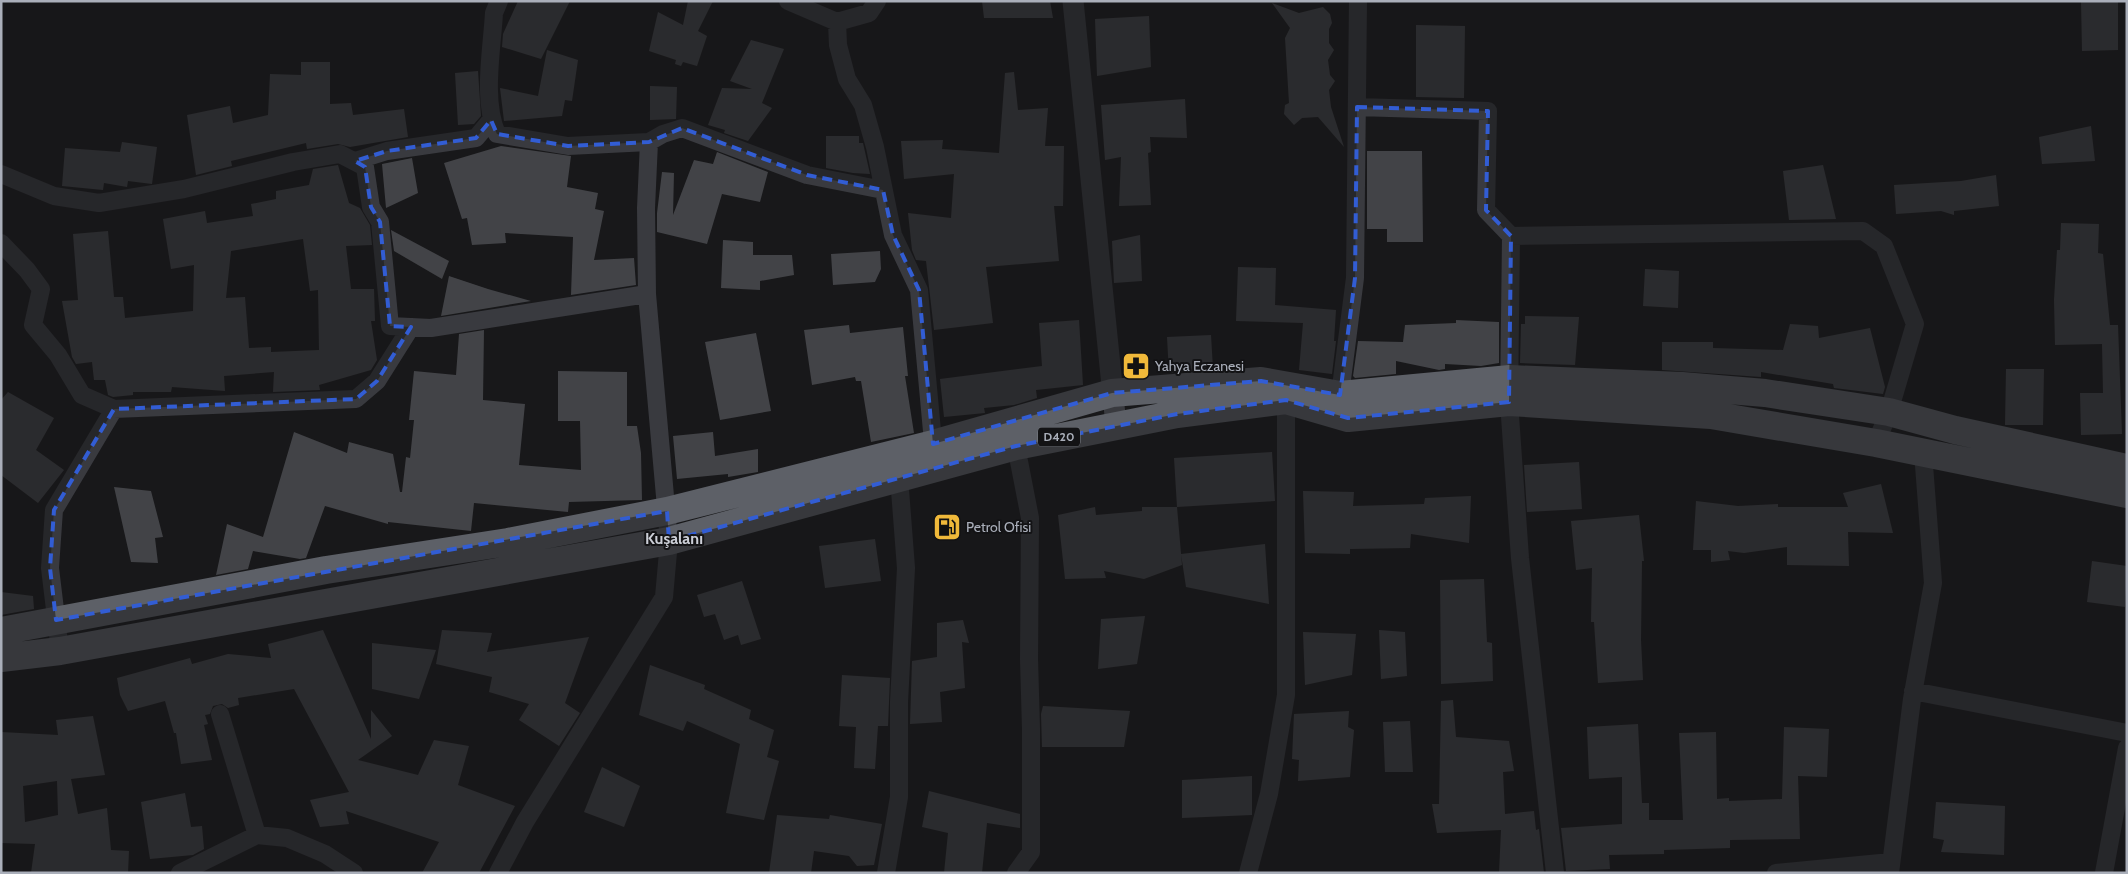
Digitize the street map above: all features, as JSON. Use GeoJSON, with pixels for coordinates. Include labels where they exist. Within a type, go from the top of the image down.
{"type":"FeatureCollection","features":[{"type":"Feature","properties":{"kind":"highway","name":"D420"},"geometry":{"type":"LineString","coordinates":[[1,658],[60,651],[669,541],[899,478],[934,456],[1112,393],[1261,381],[1344,406]]}},
{"type":"Feature","properties":{"kind":"highway","name":"D420"},"geometry":{"type":"LineString","coordinates":[[1,631],[326,570],[508,542],[934,456],[1016,446],[1177,414],[1286,400],[1344,406],[1510,391],[1682,386],[1764,393],[1889,412],[1955,430],[2127,468]]}},
{"type":"Feature","properties":{"kind":"highway","name":"D420"},"geometry":{"type":"LineString","coordinates":[[1510,391],[1712,415],[1876,442],[2127,494]]}},
{"type":"Feature","properties":{"kind":"street"},"geometry":{"type":"LineString","coordinates":[[500,1],[494,13],[490,90],[491,120],[497,134],[568,146],[650,142],[663,134],[682,128],[714,142],[807,175],[883,190]]}},
{"type":"Feature","properties":{"kind":"street"},"geometry":{"type":"LineString","coordinates":[[788,1],[837,22],[869,13],[877,1]]}},
{"type":"Feature","properties":{"kind":"street"},"geometry":{"type":"LineString","coordinates":[[1073,1],[1116,425]]}},
{"type":"Feature","properties":{"kind":"street"},"geometry":{"type":"LineString","coordinates":[[1344,406],[1355,278],[1358,1]]}},
{"type":"Feature","properties":{"kind":"street"},"geometry":{"type":"LineString","coordinates":[[837,22],[838,45],[847,79],[863,106],[875,147],[893,235],[919,290],[934,456]]}},
{"type":"Feature","properties":{"kind":"street"},"geometry":{"type":"LineString","coordinates":[[1357,107],[1488,111],[1486,210],[1511,236],[1510,391],[1520,558],[1555,873]]}},
{"type":"Feature","properties":{"kind":"street"},"geometry":{"type":"LineString","coordinates":[[355,160],[387,151],[476,138],[491,120]]}},
{"type":"Feature","properties":{"kind":"street"},"geometry":{"type":"LineString","coordinates":[[498,873],[525,822],[664,597],[669,541],[647,294],[646,208],[650,142]]}},
{"type":"Feature","properties":{"kind":"street"},"geometry":{"type":"LineString","coordinates":[[1,174],[54,196],[99,203],[184,189],[243,176],[293,162],[340,154],[355,160],[365,167],[371,207],[380,222],[390,326],[431,328],[647,294]]}},
{"type":"Feature","properties":{"kind":"street"},"geometry":{"type":"LineString","coordinates":[[1511,236],[1863,231],[1884,246],[1915,324],[1889,412],[1876,442]]}},
{"type":"Feature","properties":{"kind":"street"},"geometry":{"type":"LineString","coordinates":[[1,243],[27,270],[41,289],[33,324],[58,355],[82,395],[114,409],[356,399],[377,381],[411,327]]}},
{"type":"Feature","properties":{"kind":"street"},"geometry":{"type":"LineString","coordinates":[[1248,873],[1269,794],[1286,695],[1286,400]]}},
{"type":"Feature","properties":{"kind":"street"},"geometry":{"type":"LineString","coordinates":[[60,651],[50,568],[54,510],[114,409]]}},
{"type":"Feature","properties":{"kind":"street"},"geometry":{"type":"LineString","coordinates":[[1016,446],[1030,518],[1029,659],[1032,729],[1031,852],[1016,873]]}},
{"type":"Feature","properties":{"kind":"street"},"geometry":{"type":"LineString","coordinates":[[1776,873],[1891,867],[1913,691],[1933,583],[1923,452]]}},
{"type":"Feature","properties":{"kind":"street"},"geometry":{"type":"LineString","coordinates":[[886,873],[899,797],[899,702],[906,568],[899,478]]}},
{"type":"Feature","properties":{"kind":"street"},"geometry":{"type":"LineString","coordinates":[[1913,691],[2127,733]]}},
{"type":"Feature","properties":{"kind":"street"},"geometry":{"type":"LineString","coordinates":[[220,714],[257,835]]}},
{"type":"Feature","properties":{"kind":"street"},"geometry":{"type":"LineString","coordinates":[[2104,873],[2127,748]]}},
{"type":"Feature","properties":{"kind":"street"},"geometry":{"type":"LineString","coordinates":[[180,873],[257,835],[288,838],[325,854],[354,873]]}},
{"type":"Feature","properties":{"kind":"highlighted area"},"geometry":{"type":"Polygon","coordinates":[[[1357,107],[1488,111],[1486,210],[1511,236],[1509,402],[1348,418],[1286,400],[1177,414],[1016,446],[669,541],[667,511],[56,620],[50,568],[54,510],[114,409],[356,399],[377,381],[411,327],[390,326],[380,222],[371,207],[365,167],[355,161],[387,151],[476,138],[491,120],[497,134],[568,146],[649,142],[682,128],[807,175],[883,190],[893,235],[919,290],[933,444],[1112,393],[1261,381],[1340,395],[1355,278],[1357,107]]]}},
{"type":"Feature","properties":{"kind":"building"},"geometry":{"type":"Polygon","coordinates":[[[518,1],[570,1],[541,59],[502,47],[503,34],[518,1]]]}},
{"type":"Feature","properties":{"kind":"building"},"geometry":{"type":"Polygon","coordinates":[[[688,1],[713,1],[698,31],[707,36],[697,66],[683,62],[681,66],[675,64],[676,60],[649,51],[658,12],[683,25],[688,1]]]}},
{"type":"Feature","properties":{"kind":"building"},"geometry":{"type":"Polygon","coordinates":[[[982,1],[1050,1],[1053,18],[984,18],[982,1]]]}},
{"type":"Feature","properties":{"kind":"building"},"geometry":{"type":"Polygon","coordinates":[[[2081,1],[2118,1],[2118,50],[2082,51],[2081,1]]]}},
{"type":"Feature","properties":{"kind":"building"},"geometry":{"type":"Polygon","coordinates":[[[1272,3],[1299,13],[1323,7],[1330,14],[1332,23],[1329,29],[1329,43],[1334,50],[1328,60],[1330,75],[1335,81],[1329,90],[1331,107],[1344,147],[1318,117],[1302,118],[1294,125],[1284,114],[1285,105],[1289,103],[1285,38],[1290,28],[1272,3]]]}},
{"type":"Feature","properties":{"kind":"building"},"geometry":{"type":"Polygon","coordinates":[[[1149,16],[1151,67],[1097,76],[1095,19],[1149,16]]]}},
{"type":"Feature","properties":{"kind":"building"},"geometry":{"type":"Polygon","coordinates":[[[1416,25],[1465,26],[1464,98],[1416,97],[1416,25]]]}},
{"type":"Feature","properties":{"kind":"building"},"geometry":{"type":"Polygon","coordinates":[[[751,40],[784,49],[762,103],[772,108],[748,141],[724,133],[725,130],[708,125],[722,88],[752,89],[730,81],[751,40]]]}},
{"type":"Feature","properties":{"kind":"building"},"geometry":{"type":"Polygon","coordinates":[[[547,50],[578,60],[572,101],[565,100],[562,116],[504,121],[500,88],[538,96],[547,50]]]}},
{"type":"Feature","properties":{"kind":"building"},"geometry":{"type":"Polygon","coordinates":[[[301,62],[330,62],[330,104],[351,103],[353,115],[404,109],[408,137],[350,147],[338,144],[307,149],[306,143],[231,161],[232,166],[196,175],[187,115],[230,106],[233,123],[268,115],[270,74],[301,75],[301,62]]]}},
{"type":"Feature","properties":{"kind":"building"},"geometry":{"type":"Polygon","coordinates":[[[478,71],[481,116],[474,124],[458,125],[455,73],[478,71]]]}},
{"type":"Feature","properties":{"kind":"building"},"geometry":{"type":"Polygon","coordinates":[[[1014,72],[1018,110],[1048,108],[1045,146],[1064,146],[1063,206],[1054,206],[1059,261],[986,267],[993,323],[934,330],[926,261],[916,260],[912,250],[908,213],[951,218],[954,174],[904,179],[901,141],[943,140],[942,149],[999,153],[1005,73],[1014,72]]]}},
{"type":"Feature","properties":{"kind":"building"},"geometry":{"type":"Polygon","coordinates":[[[650,86],[677,87],[676,119],[650,120],[650,86]]]}},
{"type":"Feature","properties":{"kind":"building"},"geometry":{"type":"Polygon","coordinates":[[[1185,99],[1187,138],[1150,137],[1151,152],[1148,153],[1151,205],[1119,206],[1121,157],[1105,160],[1101,105],[1185,99]]]}},
{"type":"Feature","properties":{"kind":"building"},"geometry":{"type":"Polygon","coordinates":[[[2091,126],[2095,161],[2042,164],[2039,137],[2091,126]]]}},
{"type":"Feature","properties":{"kind":"building"},"geometry":{"type":"Polygon","coordinates":[[[826,136],[859,136],[859,143],[863,143],[870,174],[826,168],[826,136]]]}},
{"type":"Feature","properties":{"kind":"building"},"geometry":{"type":"Polygon","coordinates":[[[122,142],[157,147],[152,184],[128,181],[127,187],[104,183],[103,190],[62,186],[65,148],[120,152],[122,142]]]}},
{"type":"Feature","properties":{"kind":"building"},"geometry":{"type":"Polygon","coordinates":[[[501,146],[571,156],[567,187],[598,193],[595,209],[604,211],[594,260],[634,258],[636,285],[571,295],[573,237],[505,233],[506,243],[472,245],[467,218],[462,219],[444,163],[501,146]]]}},
{"type":"Feature","properties":{"kind":"building"},"geometry":{"type":"Polygon","coordinates":[[[1367,151],[1422,151],[1423,242],[1387,242],[1387,229],[1367,229],[1367,151]]]}},
{"type":"Feature","properties":{"kind":"building"},"geometry":{"type":"Polygon","coordinates":[[[717,152],[768,172],[760,202],[722,194],[707,244],[657,232],[657,213],[662,172],[674,173],[673,215],[694,160],[713,164],[717,152]]]}},
{"type":"Feature","properties":{"kind":"building"},"geometry":{"type":"Polygon","coordinates":[[[412,158],[418,193],[386,208],[382,164],[412,158]]]}},
{"type":"Feature","properties":{"kind":"building"},"geometry":{"type":"Polygon","coordinates":[[[338,165],[349,203],[360,208],[370,225],[372,245],[346,246],[351,289],[374,289],[375,321],[371,321],[377,360],[371,370],[319,385],[320,390],[273,392],[274,372],[224,376],[225,391],[172,387],[171,392],[133,392],[133,395],[113,397],[108,395],[105,380],[94,380],[92,362],[76,364],[72,357],[62,301],[78,300],[73,234],[108,231],[114,297],[123,297],[125,318],[193,311],[194,265],[171,269],[163,219],[205,211],[207,223],[253,216],[251,204],[276,199],[276,191],[309,185],[313,169],[338,165]],[[303,239],[231,251],[226,298],[245,297],[249,348],[271,347],[271,352],[319,350],[318,290],[310,291],[303,239]]]}},
{"type":"Feature","properties":{"kind":"building"},"geometry":{"type":"Polygon","coordinates":[[[1823,165],[1836,219],[1789,220],[1783,171],[1823,165]]]}},
{"type":"Feature","properties":{"kind":"building"},"geometry":{"type":"Polygon","coordinates":[[[1996,175],[1999,206],[1954,211],[1954,215],[1941,211],[1896,214],[1894,185],[1961,181],[1996,175]]]}},
{"type":"Feature","properties":{"kind":"building"},"geometry":{"type":"Polygon","coordinates":[[[2061,223],[2099,224],[2098,253],[2103,254],[2110,325],[2118,325],[2122,434],[2081,435],[2080,393],[2103,393],[2102,344],[2055,345],[2054,300],[2057,250],[2060,250],[2061,223]]]}},
{"type":"Feature","properties":{"kind":"building"},"geometry":{"type":"Polygon","coordinates":[[[391,230],[449,261],[442,279],[394,251],[391,230]]]}},
{"type":"Feature","properties":{"kind":"building"},"geometry":{"type":"Polygon","coordinates":[[[1140,235],[1142,281],[1114,283],[1112,241],[1140,235]]]}},
{"type":"Feature","properties":{"kind":"building"},"geometry":{"type":"Polygon","coordinates":[[[723,240],[753,242],[753,255],[792,255],[794,275],[760,281],[760,290],[721,288],[723,240]]]}},
{"type":"Feature","properties":{"kind":"building"},"geometry":{"type":"Polygon","coordinates":[[[880,251],[881,269],[875,282],[833,285],[831,254],[880,251]]]}},
{"type":"Feature","properties":{"kind":"building"},"geometry":{"type":"Polygon","coordinates":[[[1238,267],[1276,268],[1275,305],[1336,310],[1334,341],[1336,341],[1332,374],[1299,370],[1303,323],[1236,321],[1238,267]]]}},
{"type":"Feature","properties":{"kind":"building"},"geometry":{"type":"Polygon","coordinates":[[[1645,269],[1679,271],[1678,308],[1643,306],[1645,269]]]}},
{"type":"Feature","properties":{"kind":"building"},"geometry":{"type":"Polygon","coordinates":[[[449,276],[488,289],[531,301],[441,316],[449,276]]]}},
{"type":"Feature","properties":{"kind":"building"},"geometry":{"type":"Polygon","coordinates":[[[1525,316],[1579,317],[1575,365],[1520,363],[1521,324],[1525,324],[1525,316]]]}},
{"type":"Feature","properties":{"kind":"building"},"geometry":{"type":"Polygon","coordinates":[[[1079,320],[1083,385],[1036,390],[1037,398],[1014,405],[984,408],[985,413],[944,417],[940,379],[1042,366],[1039,323],[1079,320]]]}},
{"type":"Feature","properties":{"kind":"building"},"geometry":{"type":"Polygon","coordinates":[[[1456,320],[1499,322],[1499,363],[1481,366],[1445,364],[1445,369],[1439,370],[1396,361],[1396,374],[1355,378],[1353,376],[1358,341],[1403,342],[1405,325],[1456,323],[1456,320]]]}},
{"type":"Feature","properties":{"kind":"building"},"geometry":{"type":"Polygon","coordinates":[[[1790,324],[1818,326],[1819,338],[1870,328],[1885,387],[1883,394],[1834,388],[1833,384],[1761,372],[1761,377],[1662,370],[1662,342],[1713,342],[1713,348],[1783,350],[1790,324]]]}},
{"type":"Feature","properties":{"kind":"building"},"geometry":{"type":"Polygon","coordinates":[[[849,325],[850,333],[903,327],[908,376],[905,376],[914,433],[871,442],[861,381],[856,381],[855,377],[812,385],[804,330],[849,325]]]}},
{"type":"Feature","properties":{"kind":"building"},"geometry":{"type":"Polygon","coordinates":[[[484,330],[483,400],[525,404],[519,465],[581,470],[580,421],[558,421],[558,371],[627,372],[627,426],[637,426],[641,453],[642,500],[569,502],[568,512],[474,503],[471,531],[388,522],[388,524],[325,506],[306,558],[300,559],[253,551],[248,569],[216,575],[227,524],[263,537],[294,432],[347,453],[349,442],[393,454],[400,492],[402,492],[406,457],[410,458],[414,420],[409,420],[414,371],[456,375],[459,334],[484,330]]]}},
{"type":"Feature","properties":{"kind":"building"},"geometry":{"type":"Polygon","coordinates":[[[756,333],[771,411],[720,420],[705,342],[756,333]]]}},
{"type":"Feature","properties":{"kind":"building"},"geometry":{"type":"Polygon","coordinates":[[[1211,335],[1213,369],[1169,373],[1167,337],[1211,335]]]}},
{"type":"Feature","properties":{"kind":"building"},"geometry":{"type":"Polygon","coordinates":[[[2006,369],[2044,369],[2043,425],[2005,425],[2006,369]]]}},
{"type":"Feature","properties":{"kind":"building"},"geometry":{"type":"Polygon","coordinates":[[[8,392],[54,418],[36,450],[64,470],[38,503],[1,475],[1,400],[8,392]]]}},
{"type":"Feature","properties":{"kind":"building"},"geometry":{"type":"Polygon","coordinates":[[[713,432],[715,456],[758,449],[758,472],[728,477],[728,474],[677,479],[673,436],[713,432]]]}},
{"type":"Feature","properties":{"kind":"building"},"geometry":{"type":"Polygon","coordinates":[[[1272,452],[1275,501],[1177,507],[1174,458],[1272,452]]]}},
{"type":"Feature","properties":{"kind":"building"},"geometry":{"type":"Polygon","coordinates":[[[1579,462],[1582,509],[1527,512],[1524,465],[1579,462]]]}},
{"type":"Feature","properties":{"kind":"building"},"geometry":{"type":"Polygon","coordinates":[[[1881,484],[1893,533],[1848,532],[1849,566],[1787,565],[1787,547],[1744,553],[1728,551],[1730,560],[1711,562],[1711,550],[1693,550],[1696,501],[1738,506],[1778,504],[1778,507],[1848,507],[1843,493],[1881,484]]]}},
{"type":"Feature","properties":{"kind":"building"},"geometry":{"type":"Polygon","coordinates":[[[114,487],[151,491],[163,537],[155,538],[158,563],[131,562],[114,487]]]}},
{"type":"Feature","properties":{"kind":"building"},"geometry":{"type":"Polygon","coordinates":[[[1303,491],[1354,492],[1353,506],[1424,504],[1425,498],[1471,496],[1469,543],[1411,534],[1410,548],[1350,549],[1350,554],[1305,553],[1303,491]]]}},
{"type":"Feature","properties":{"kind":"building"},"geometry":{"type":"Polygon","coordinates":[[[1095,507],[1096,515],[1142,511],[1142,507],[1177,507],[1182,565],[1144,579],[1104,571],[1106,578],[1065,579],[1058,515],[1095,507]]]}},
{"type":"Feature","properties":{"kind":"building"},"geometry":{"type":"Polygon","coordinates":[[[1639,515],[1644,561],[1642,561],[1641,640],[1643,680],[1598,683],[1594,622],[1591,622],[1592,568],[1576,570],[1571,521],[1639,515]]]}},
{"type":"Feature","properties":{"kind":"building"},"geometry":{"type":"Polygon","coordinates":[[[875,539],[881,581],[825,588],[819,546],[875,539]]]}},
{"type":"Feature","properties":{"kind":"building"},"geometry":{"type":"Polygon","coordinates":[[[1265,544],[1269,604],[1186,587],[1181,554],[1265,544]]]}},
{"type":"Feature","properties":{"kind":"building"},"geometry":{"type":"Polygon","coordinates":[[[2092,561],[2127,566],[2125,607],[2087,602],[2092,561]]]}},
{"type":"Feature","properties":{"kind":"building"},"geometry":{"type":"Polygon","coordinates":[[[1484,579],[1487,642],[1492,643],[1493,681],[1441,684],[1440,580],[1484,579]]]}},
{"type":"Feature","properties":{"kind":"building"},"geometry":{"type":"Polygon","coordinates":[[[742,581],[761,639],[741,645],[738,635],[724,640],[715,614],[704,617],[697,595],[742,581]]]}},
{"type":"Feature","properties":{"kind":"building"},"geometry":{"type":"Polygon","coordinates":[[[1,592],[33,596],[34,609],[1,615],[1,592]]]}},
{"type":"Feature","properties":{"kind":"building"},"geometry":{"type":"Polygon","coordinates":[[[1145,616],[1137,664],[1098,669],[1101,619],[1145,616]]]}},
{"type":"Feature","properties":{"kind":"building"},"geometry":{"type":"Polygon","coordinates":[[[963,620],[969,643],[962,642],[965,688],[940,692],[942,722],[910,724],[912,661],[937,657],[937,623],[963,620]]]}},
{"type":"Feature","properties":{"kind":"building"},"geometry":{"type":"Polygon","coordinates":[[[323,630],[371,739],[371,710],[392,736],[358,760],[418,775],[434,740],[469,746],[458,785],[515,806],[479,873],[422,873],[439,842],[346,811],[349,824],[320,827],[310,800],[349,792],[294,689],[238,698],[239,705],[228,708],[222,704],[213,706],[210,714],[205,715],[208,724],[204,725],[212,760],[181,764],[176,733],[174,733],[165,701],[128,711],[120,695],[117,678],[190,658],[192,664],[228,654],[271,658],[268,644],[323,630]]]}},
{"type":"Feature","properties":{"kind":"building"},"geometry":{"type":"Polygon","coordinates":[[[442,630],[492,633],[487,652],[589,637],[565,703],[580,713],[559,746],[519,720],[529,704],[489,692],[492,677],[436,664],[442,630]]]}},
{"type":"Feature","properties":{"kind":"building"},"geometry":{"type":"Polygon","coordinates":[[[1379,630],[1405,632],[1407,676],[1381,679],[1379,630]]]}},
{"type":"Feature","properties":{"kind":"building"},"geometry":{"type":"Polygon","coordinates":[[[1303,632],[1356,634],[1352,675],[1305,685],[1303,632]]]}},
{"type":"Feature","properties":{"kind":"building"},"geometry":{"type":"Polygon","coordinates":[[[372,643],[436,650],[419,699],[372,689],[372,643]]]}},
{"type":"Feature","properties":{"kind":"building"},"geometry":{"type":"Polygon","coordinates":[[[650,665],[705,685],[704,689],[751,710],[749,719],[774,730],[767,757],[779,761],[764,820],[726,813],[740,744],[687,721],[683,731],[639,715],[650,665]]]}},
{"type":"Feature","properties":{"kind":"building"},"geometry":{"type":"Polygon","coordinates":[[[842,675],[890,678],[888,726],[878,726],[875,769],[854,768],[856,727],[839,726],[842,675]]]}},
{"type":"Feature","properties":{"kind":"building"},"geometry":{"type":"Polygon","coordinates":[[[1453,700],[1456,737],[1509,741],[1514,771],[1503,772],[1505,814],[1534,811],[1536,830],[1539,829],[1544,873],[1499,873],[1501,830],[1437,833],[1432,804],[1439,804],[1441,701],[1453,700]]]}},
{"type":"Feature","properties":{"kind":"building"},"geometry":{"type":"Polygon","coordinates":[[[1043,706],[1130,711],[1124,747],[1042,747],[1041,714],[1043,706]]]}},
{"type":"Feature","properties":{"kind":"building"},"geometry":{"type":"Polygon","coordinates":[[[1349,711],[1348,727],[1354,730],[1350,777],[1298,781],[1299,760],[1292,759],[1294,714],[1349,711]]]}},
{"type":"Feature","properties":{"kind":"building"},"geometry":{"type":"Polygon","coordinates":[[[93,716],[105,775],[71,779],[78,814],[107,808],[111,850],[129,851],[128,873],[31,873],[35,844],[1,843],[1,732],[58,735],[56,720],[93,716]],[[57,781],[23,786],[25,822],[58,815],[57,781]]]}},
{"type":"Feature","properties":{"kind":"building"},"geometry":{"type":"Polygon","coordinates":[[[1410,721],[1413,772],[1385,772],[1383,722],[1410,721]]]}},
{"type":"Feature","properties":{"kind":"building"},"geometry":{"type":"Polygon","coordinates":[[[1638,724],[1642,803],[1649,803],[1649,820],[1683,820],[1679,733],[1716,732],[1717,799],[1729,798],[1729,801],[1782,799],[1784,727],[1829,729],[1827,777],[1798,776],[1800,839],[1730,840],[1730,848],[1664,850],[1664,854],[1609,855],[1610,869],[1566,871],[1561,828],[1622,824],[1622,777],[1589,779],[1587,727],[1638,724]]]}},
{"type":"Feature","properties":{"kind":"building"},"geometry":{"type":"Polygon","coordinates":[[[602,767],[640,786],[624,827],[584,812],[602,767]]]}},
{"type":"Feature","properties":{"kind":"building"},"geometry":{"type":"Polygon","coordinates":[[[1252,776],[1252,815],[1182,818],[1182,780],[1252,776]]]}},
{"type":"Feature","properties":{"kind":"building"},"geometry":{"type":"Polygon","coordinates":[[[929,791],[1020,814],[1020,828],[987,823],[982,873],[944,873],[948,833],[922,827],[929,791]]]}},
{"type":"Feature","properties":{"kind":"building"},"geometry":{"type":"Polygon","coordinates":[[[185,793],[191,827],[202,826],[204,849],[193,855],[150,859],[141,802],[185,793]]]}},
{"type":"Feature","properties":{"kind":"building"},"geometry":{"type":"Polygon","coordinates":[[[1936,802],[2005,806],[2004,855],[1941,852],[1944,840],[1933,838],[1936,802]]]}},
{"type":"Feature","properties":{"kind":"building"},"geometry":{"type":"Polygon","coordinates":[[[777,815],[829,819],[830,815],[882,824],[874,865],[857,866],[849,856],[814,851],[811,873],[769,873],[777,815]]]}},
{"type":"Feature","properties":{"kind":"place","name":"Yahya Eczanesi"},"geometry":{"type":"Point","coordinates":[1136,366]}},
{"type":"Feature","properties":{"kind":"place","name":"Petrol Ofisi"},"geometry":{"type":"Point","coordinates":[947,527]}},
{"type":"Feature","properties":{"kind":"district","name":"Kuşalanı"},"geometry":{"type":"Point","coordinates":[674,538]}}]}
